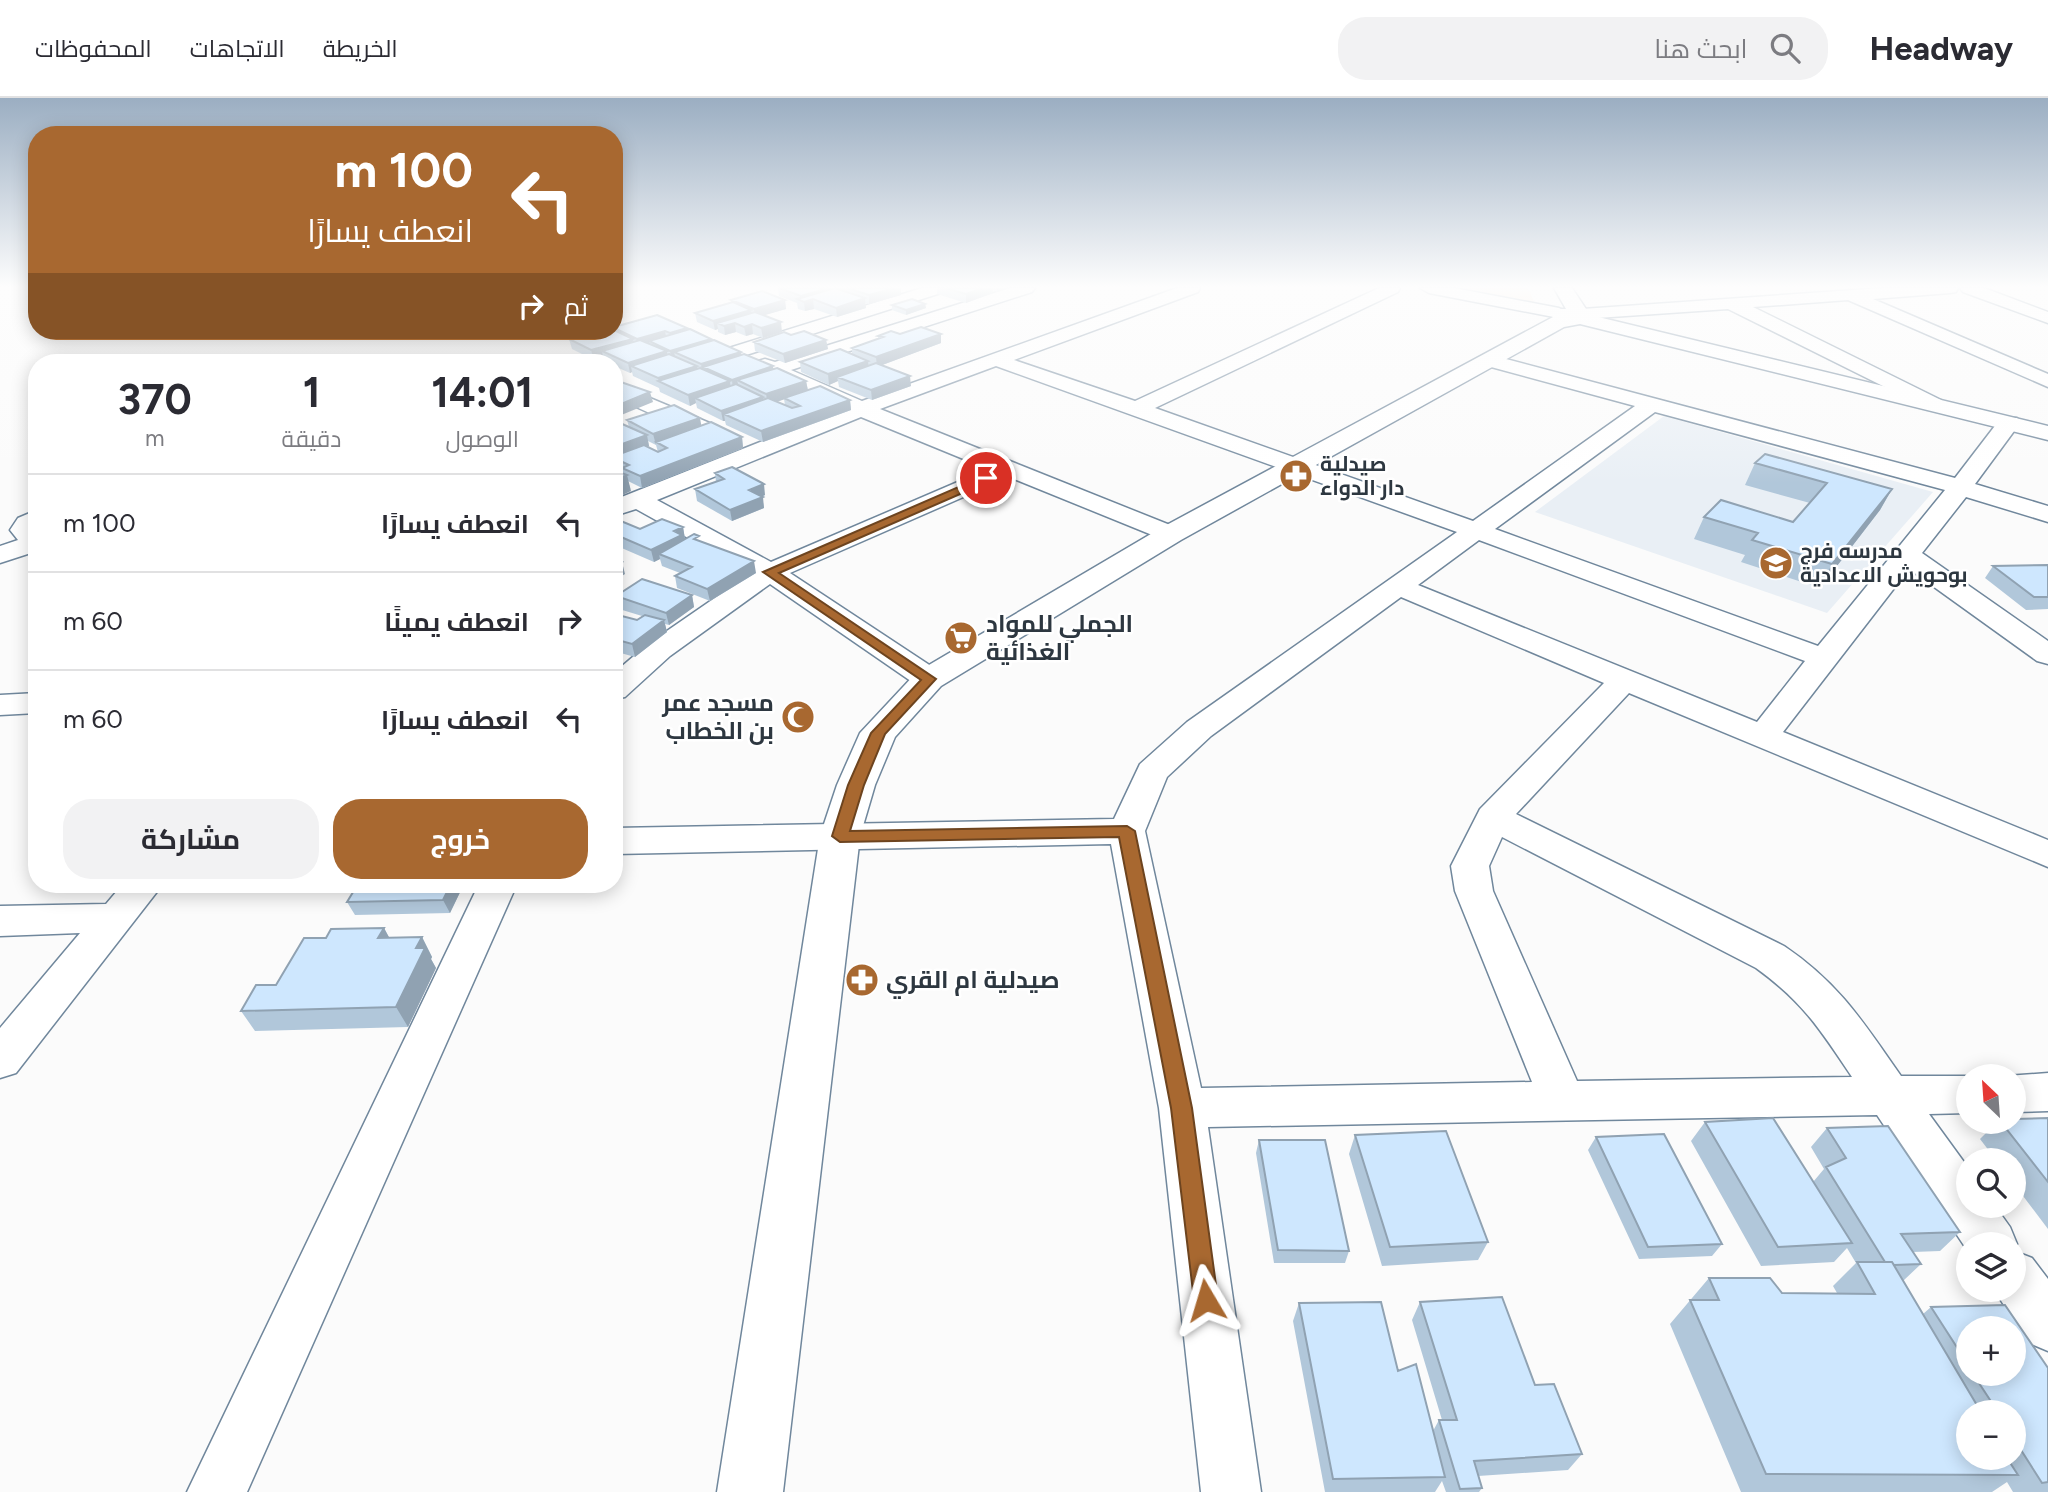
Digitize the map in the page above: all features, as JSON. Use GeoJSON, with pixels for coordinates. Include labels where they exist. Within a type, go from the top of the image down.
{"type":"FeatureCollection","features":[{"type":"Feature","properties":{"kind":"main road"},"geometry":{"type":"LineString","coordinates":[[750,1492],[840,836],[856,785],[878,733],[929,679],[1171,534],[1497,353]]}},
{"type":"Feature","properties":{"kind":"main road"},"geometry":{"type":"LineString","coordinates":[[1740,353],[2048,433]]}},
{"type":"Feature","properties":{"kind":"street"},"geometry":{"type":"LineString","coordinates":[[738,353],[861,409],[1171,534]]}},
{"type":"Feature","properties":{"kind":"street"},"geometry":{"type":"LineString","coordinates":[[774,369],[823,353]]}},
{"type":"Feature","properties":{"kind":"street"},"geometry":{"type":"LineString","coordinates":[[625,504],[861,409],[1015,353]]}},
{"type":"Feature","properties":{"kind":"street"},"geometry":{"type":"LineString","coordinates":[[1138,408],[1254,353]]}},
{"type":"Feature","properties":{"kind":"street"},"geometry":{"type":"LineString","coordinates":[[1831,353],[1934,404]]}},
{"type":"Feature","properties":{"kind":"street"},"geometry":{"type":"LineString","coordinates":[[1983,353],[2048,381]]}},
{"type":"Feature","properties":{"kind":"street"},"geometry":{"type":"LineString","coordinates":[[996,360],[1295,464],[1821,657]]}},
{"type":"Feature","properties":{"kind":"street"},"geometry":{"type":"LineString","coordinates":[[1487,360],[1960,487],[2048,514]]}},
{"type":"Feature","properties":{"kind":"street"},"geometry":{"type":"LineString","coordinates":[[623,393],[753,451]]}},
{"type":"Feature","properties":{"kind":"street"},"geometry":{"type":"LineString","coordinates":[[1231,1492],[1182,1108],[1127,831],[1152,772],[1199,729],[1651,405]]}},
{"type":"Feature","properties":{"kind":"street"},"geometry":{"type":"LineString","coordinates":[[624,417],[654,407]]}},
{"type":"Feature","properties":{"kind":"street"},"geometry":{"type":"LineString","coordinates":[[1762,737],[1821,657],[1908,556],[2010,423]]}},
{"type":"Feature","properties":{"kind":"street"},"geometry":{"type":"LineString","coordinates":[[623,682],[659,650],[770,572],[1010,468]]}},
{"type":"Feature","properties":{"kind":"street"},"geometry":{"type":"LineString","coordinates":[[625,504],[770,572],[929,679]]}},
{"type":"Feature","properties":{"kind":"street"},"geometry":{"type":"LineString","coordinates":[[0,555],[28,539]]}},
{"type":"Feature","properties":{"kind":"street"},"geometry":{"type":"LineString","coordinates":[[1908,556],[2048,655]]}},
{"type":"Feature","properties":{"kind":"street"},"geometry":{"type":"LineString","coordinates":[[1397,586],[2048,854]]}},
{"type":"Feature","properties":{"kind":"street"},"geometry":{"type":"LineString","coordinates":[[1563,1102],[1474,891],[1470,866],[1493,817],[1624,680]]}},
{"type":"Feature","properties":{"kind":"street"},"geometry":{"type":"LineString","coordinates":[[0,705],[28,704]]}},
{"type":"Feature","properties":{"kind":"street"},"geometry":{"type":"LineString","coordinates":[[1493,817],[1770,957],[1800,978],[1826,1005],[1984,1232]]}},
{"type":"Feature","properties":{"kind":"street"},"geometry":{"type":"LineString","coordinates":[[623,841],[1127,831]]}},
{"type":"Feature","properties":{"kind":"street"},"geometry":{"type":"LineString","coordinates":[[0,1060],[136,893]]}},
{"type":"Feature","properties":{"kind":"street"},"geometry":{"type":"LineString","coordinates":[[217,1492],[494,893]]}},
{"type":"Feature","properties":{"kind":"street"},"geometry":{"type":"LineString","coordinates":[[0,921],[115,918]]}},
{"type":"Feature","properties":{"kind":"street"},"geometry":{"type":"LineString","coordinates":[[2026,1093],[2048,1092]]}},
{"type":"Feature","properties":{"kind":"street"},"geometry":{"type":"LineString","coordinates":[[1182,1108],[1956,1094]]}},
{"type":"Feature","properties":{"kind":"street"},"geometry":{"type":"LineString","coordinates":[[2026,1293],[2048,1324]]}},
{"type":"Feature","properties":{"kind":"shaded area","name":"مدرسه فرج بوحويش الاعدادية"},"geometry":{"type":"Polygon","coordinates":[[[1664,416],[1933,492],[1827,613],[1535,512],[1664,416]]]}},
{"type":"Feature","properties":{"kind":"building"},"geometry":{"type":"Polygon","coordinates":[[[606,353],[660,353],[628,363],[623,361],[623,354],[606,353]]]}},
{"type":"Feature","properties":{"kind":"building"},"geometry":{"type":"Polygon","coordinates":[[[676,353],[737,353],[701,364],[676,353]]]}},
{"type":"Feature","properties":{"kind":"building"},"geometry":{"type":"Polygon","coordinates":[[[828,353],[849,353],[868,361],[828,374],[800,362],[828,353]]]}},
{"type":"Feature","properties":{"kind":"building"},"geometry":{"type":"Polygon","coordinates":[[[865,353],[887,353],[876,357],[865,353]]]}},
{"type":"Feature","properties":{"kind":"building"},"geometry":{"type":"Polygon","coordinates":[[[669,354],[697,366],[658,378],[631,366],[669,354]]]}},
{"type":"Feature","properties":{"kind":"building"},"geometry":{"type":"Polygon","coordinates":[[[744,354],[773,366],[732,380],[703,367],[744,354]]]}},
{"type":"Feature","properties":{"kind":"building"},"geometry":{"type":"Polygon","coordinates":[[[876,363],[910,376],[871,390],[837,377],[876,363]]]}},
{"type":"Feature","properties":{"kind":"building"},"geometry":{"type":"Polygon","coordinates":[[[700,368],[730,381],[688,395],[658,381],[700,368]]]}},
{"type":"Feature","properties":{"kind":"building"},"geometry":{"type":"Polygon","coordinates":[[[777,368],[806,381],[766,394],[737,380],[777,368]]]}},
{"type":"Feature","properties":{"kind":"building"},"geometry":{"type":"Polygon","coordinates":[[[623,383],[650,392],[623,403],[623,383]]]}},
{"type":"Feature","properties":{"kind":"building"},"geometry":{"type":"Polygon","coordinates":[[[736,384],[763,397],[721,411],[695,398],[736,384]]]}},
{"type":"Feature","properties":{"kind":"building"},"geometry":{"type":"Polygon","coordinates":[[[820,386],[850,400],[761,431],[724,414],[768,398],[792,408],[800,406],[784,398],[820,386]]]}},
{"type":"Feature","properties":{"kind":"building"},"geometry":{"type":"Polygon","coordinates":[[[674,405],[700,418],[653,434],[627,420],[674,405]]]}},
{"type":"Feature","properties":{"kind":"building"},"geometry":{"type":"Polygon","coordinates":[[[711,422],[742,437],[640,476],[623,468],[629,465],[623,462],[623,453],[644,445],[658,452],[667,448],[656,442],[711,422]]]}},
{"type":"Feature","properties":{"kind":"building"},"geometry":{"type":"Polygon","coordinates":[[[623,424],[647,435],[623,444],[623,424]]]}},
{"type":"Feature","properties":{"kind":"building"},"geometry":{"type":"Polygon","coordinates":[[[1765,454],[1892,489],[1832,564],[1752,540],[1758,533],[1704,517],[1721,500],[1793,522],[1827,483],[1755,463],[1765,454]]]}},
{"type":"Feature","properties":{"kind":"building"},"geometry":{"type":"Polygon","coordinates":[[[732,467],[764,484],[749,490],[763,497],[730,510],[695,489],[724,479],[715,473],[732,467]]]}},
{"type":"Feature","properties":{"kind":"building"},"geometry":{"type":"Polygon","coordinates":[[[662,519],[683,527],[674,531],[682,535],[651,550],[623,538],[623,522],[640,529],[662,519]]]}},
{"type":"Feature","properties":{"kind":"building"},"geometry":{"type":"Polygon","coordinates":[[[694,534],[699,536],[694,539],[754,561],[707,589],[675,576],[692,567],[659,554],[694,534]]]}},
{"type":"Feature","properties":{"kind":"building"},"geometry":{"type":"Polygon","coordinates":[[[2048,565],[2048,597],[2034,597],[1993,566],[2048,565]]]}},
{"type":"Feature","properties":{"kind":"building"},"geometry":{"type":"Polygon","coordinates":[[[642,579],[692,595],[666,613],[623,598],[623,591],[642,579]]]}},
{"type":"Feature","properties":{"kind":"building"},"geometry":{"type":"Polygon","coordinates":[[[645,615],[664,620],[632,644],[623,642],[623,616],[637,620],[645,615]]]}},
{"type":"Feature","properties":{"kind":"building"},"geometry":{"type":"Polygon","coordinates":[[[352,893],[446,893],[443,900],[347,902],[352,893]]]}},
{"type":"Feature","properties":{"kind":"building"},"geometry":{"type":"Polygon","coordinates":[[[384,928],[378,938],[422,937],[416,948],[425,948],[396,1007],[241,1011],[256,985],[276,985],[304,938],[326,938],[331,929],[384,928]]]}},
{"type":"Feature","properties":{"kind":"building"},"geometry":{"type":"Polygon","coordinates":[[[1773,1118],[1852,1243],[1778,1247],[1705,1122],[1773,1118]]]}},
{"type":"Feature","properties":{"kind":"building"},"geometry":{"type":"Polygon","coordinates":[[[2048,1118],[2048,1182],[2026,1154],[2026,1148],[2021,1148],[2010,1134],[2026,1134],[2026,1119],[2048,1118]]]}},
{"type":"Feature","properties":{"kind":"building"},"geometry":{"type":"Polygon","coordinates":[[[1888,1126],[1960,1232],[1901,1234],[1921,1264],[1894,1265],[1892,1262],[1885,1262],[1826,1167],[1846,1158],[1827,1128],[1888,1126]]]}},
{"type":"Feature","properties":{"kind":"building"},"geometry":{"type":"Polygon","coordinates":[[[1446,1131],[1488,1242],[1390,1247],[1355,1135],[1446,1131]]]}},
{"type":"Feature","properties":{"kind":"building"},"geometry":{"type":"Polygon","coordinates":[[[1664,1134],[1722,1244],[1648,1247],[1596,1137],[1664,1134]]]}},
{"type":"Feature","properties":{"kind":"building"},"geometry":{"type":"Polygon","coordinates":[[[1259,1140],[1325,1140],[1349,1251],[1278,1250],[1259,1140]]]}},
{"type":"Feature","properties":{"kind":"building"},"geometry":{"type":"Polygon","coordinates":[[[1857,1262],[1892,1262],[1956,1370],[1956,1386],[1966,1386],[1974,1400],[1956,1400],[1956,1470],[2015,1470],[2018,1475],[1766,1474],[1690,1300],[1719,1300],[1709,1278],[1770,1278],[1782,1293],[1875,1294],[1857,1262]]]}},
{"type":"Feature","properties":{"kind":"building"},"geometry":{"type":"Polygon","coordinates":[[[1502,1297],[1535,1385],[1554,1384],[1582,1454],[1474,1461],[1482,1488],[1460,1489],[1439,1420],[1457,1420],[1420,1302],[1502,1297]]]}},
{"type":"Feature","properties":{"kind":"building"},"geometry":{"type":"Polygon","coordinates":[[[1381,1302],[1398,1371],[1416,1364],[1445,1477],[1333,1479],[1299,1303],[1381,1302]]]}},
{"type":"Feature","properties":{"kind":"building"},"geometry":{"type":"Polygon","coordinates":[[[2005,1305],[2013,1316],[1956,1316],[1956,1346],[1931,1307],[2005,1305]]]}},
{"type":"Feature","properties":{"kind":"building"},"geometry":{"type":"Polygon","coordinates":[[[2026,1336],[2048,1368],[2048,1482],[2042,1483],[2026,1458],[2026,1400],[1990,1400],[1981,1386],[2026,1386],[2026,1336]]]}},
{"type":"Feature","properties":{"kind":"place","name":"صيدلية دار الدواء"},"geometry":{"type":"Point","coordinates":[1296,476]}},
{"type":"Feature","properties":{"kind":"place","name":"مدرسه فرج بوحويش الاعدادية"},"geometry":{"type":"Point","coordinates":[1776,563]}},
{"type":"Feature","properties":{"kind":"place","name":"الجملي للمواد الغذائية"},"geometry":{"type":"Point","coordinates":[961,638]}},
{"type":"Feature","properties":{"kind":"place","name":"مسجد عمر بن الخطاب"},"geometry":{"type":"Point","coordinates":[798,717]}},
{"type":"Feature","properties":{"kind":"place","name":"صيدلية ام القري"},"geometry":{"type":"Point","coordinates":[862,980]}},
{"type":"Feature","properties":{"kind":"route"},"geometry":{"type":"LineString","coordinates":[[986,478],[770,572],[929,679],[878,733],[856,785],[840,836],[1127,831],[1182,1108],[1206,1300]]}}]}
